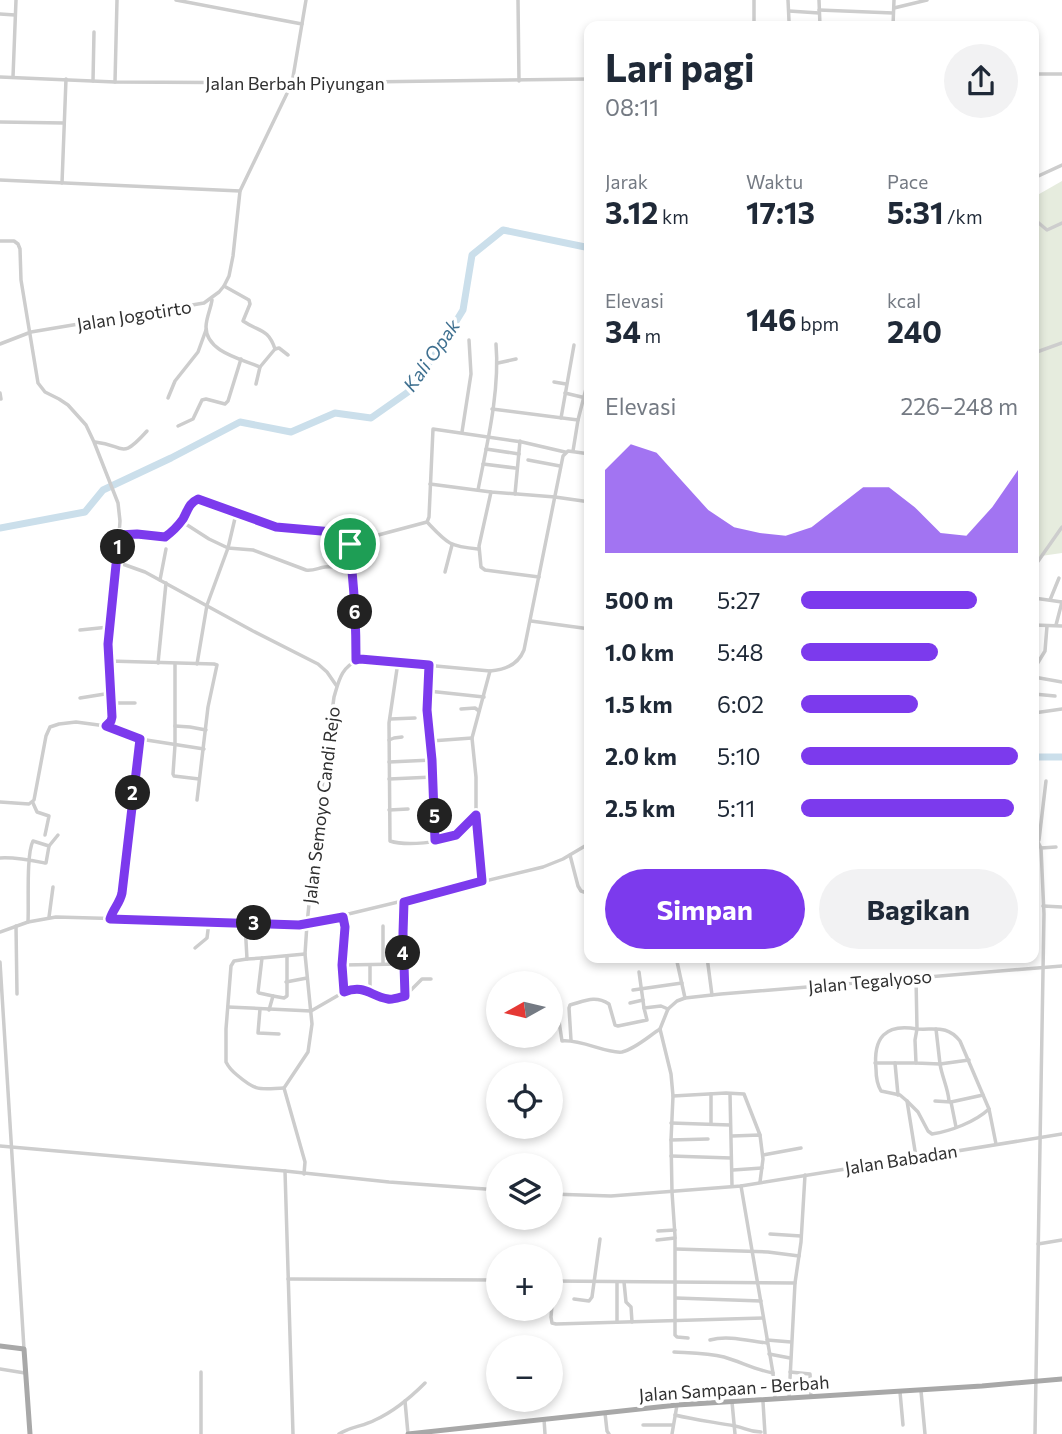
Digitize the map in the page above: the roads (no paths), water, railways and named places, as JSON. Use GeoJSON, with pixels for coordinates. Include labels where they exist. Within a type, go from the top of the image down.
{"type":"FeatureCollection","features":[{"type":"Feature","properties":{"kind":"main road"},"geometry":{"type":"LineString","coordinates":[[0,1346],[24,1349],[30,1434]]}},
{"type":"Feature","properties":{"kind":"main road","name":"Jalan Sampaan - Berbah"},"geometry":{"type":"LineString","coordinates":[[408,1434],[476,1431],[544,1419],[677,1405],[1062,1379]]}},
{"type":"Feature","properties":{"kind":"street"},"geometry":{"type":"LineString","coordinates":[[13,77],[16,0]]}},
{"type":"Feature","properties":{"kind":"street"},"geometry":{"type":"LineString","coordinates":[[115,82],[117,0]]}},
{"type":"Feature","properties":{"kind":"street"},"geometry":{"type":"LineString","coordinates":[[176,0],[302,24]]}},
{"type":"Feature","properties":{"kind":"street","name":"Jalan Jogotirto"},"geometry":{"type":"LineString","coordinates":[[0,344],[30,332],[204,303],[224,286],[233,256],[240,191],[292,83],[306,0]]}},
{"type":"Feature","properties":{"kind":"street"},"geometry":{"type":"LineString","coordinates":[[518,0],[519,81]]}},
{"type":"Feature","properties":{"kind":"street"},"geometry":{"type":"LineString","coordinates":[[754,0],[754,21]]}},
{"type":"Feature","properties":{"kind":"street"},"geometry":{"type":"LineString","coordinates":[[788,0],[788,21]]}},
{"type":"Feature","properties":{"kind":"street"},"geometry":{"type":"LineString","coordinates":[[819,0],[820,21]]}},
{"type":"Feature","properties":{"kind":"street"},"geometry":{"type":"LineString","coordinates":[[893,21],[894,0]]}},
{"type":"Feature","properties":{"kind":"street"},"geometry":{"type":"LineString","coordinates":[[789,11],[894,11],[927,0]]}},
{"type":"Feature","properties":{"kind":"street"},"geometry":{"type":"LineString","coordinates":[[0,14],[15,15]]}},
{"type":"Feature","properties":{"kind":"street"},"geometry":{"type":"LineString","coordinates":[[93,81],[94,33]]}},
{"type":"Feature","properties":{"kind":"street"},"geometry":{"type":"LineString","coordinates":[[1039,74],[1062,74]]}},
{"type":"Feature","properties":{"kind":"street","name":"Jalan Berbah Piyungan"},"geometry":{"type":"LineString","coordinates":[[0,77],[115,82],[292,83],[584,79]]}},
{"type":"Feature","properties":{"kind":"street"},"geometry":{"type":"LineString","coordinates":[[62,183],[66,79]]}},
{"type":"Feature","properties":{"kind":"street"},"geometry":{"type":"LineString","coordinates":[[0,122],[65,123]]}},
{"type":"Feature","properties":{"kind":"street"},"geometry":{"type":"LineString","coordinates":[[1039,176],[1062,165]]}},
{"type":"Feature","properties":{"kind":"street"},"geometry":{"type":"LineString","coordinates":[[0,180],[240,191]]}},
{"type":"Feature","properties":{"kind":"street"},"geometry":{"type":"LineString","coordinates":[[1039,223],[1047,230],[1062,223]]}},
{"type":"Feature","properties":{"kind":"street"},"geometry":{"type":"LineString","coordinates":[[0,241],[14,241],[20,249],[38,383],[45,392],[59,399],[86,425],[119,510],[117,562],[109,627],[111,721],[106,726]]}},
{"type":"Feature","properties":{"kind":"street"},"geometry":{"type":"LineString","coordinates":[[224,286],[249,300],[243,321],[268,334],[275,349]]}},
{"type":"Feature","properties":{"kind":"street"},"geometry":{"type":"LineString","coordinates":[[168,398],[175,381],[198,352],[213,298]]}},
{"type":"Feature","properties":{"kind":"street"},"geometry":{"type":"LineString","coordinates":[[204,303],[209,312]]}},
{"type":"Feature","properties":{"kind":"street"},"geometry":{"type":"LineString","coordinates":[[206,328],[208,337],[216,346],[260,367]]}},
{"type":"Feature","properties":{"kind":"street"},"geometry":{"type":"LineString","coordinates":[[462,432],[471,374],[469,340]]}},
{"type":"Feature","properties":{"kind":"street"},"geometry":{"type":"LineString","coordinates":[[1039,351],[1062,343]]}},
{"type":"Feature","properties":{"kind":"street"},"geometry":{"type":"LineString","coordinates":[[478,490],[498,363],[496,344]]}},
{"type":"Feature","properties":{"kind":"street"},"geometry":{"type":"LineString","coordinates":[[561,418],[574,345]]}},
{"type":"Feature","properties":{"kind":"street"},"geometry":{"type":"LineString","coordinates":[[275,349],[279,348],[288,355]]}},
{"type":"Feature","properties":{"kind":"street"},"geometry":{"type":"LineString","coordinates":[[256,384],[260,367],[275,349]]}},
{"type":"Feature","properties":{"kind":"street"},"geometry":{"type":"LineString","coordinates":[[178,426],[193,419],[202,400],[225,404],[228,401],[241,359]]}},
{"type":"Feature","properties":{"kind":"street"},"geometry":{"type":"LineString","coordinates":[[498,363],[516,359]]}},
{"type":"Feature","properties":{"kind":"street"},"geometry":{"type":"LineString","coordinates":[[554,382],[566,384]]}},
{"type":"Feature","properties":{"kind":"street"},"geometry":{"type":"LineString","coordinates":[[573,451],[584,392]]}},
{"type":"Feature","properties":{"kind":"street"},"geometry":{"type":"LineString","coordinates":[[0,393],[1,399]]}},
{"type":"Feature","properties":{"kind":"street"},"geometry":{"type":"LineString","coordinates":[[565,393],[582,398]]}},
{"type":"Feature","properties":{"kind":"street"},"geometry":{"type":"LineString","coordinates":[[492,409],[578,420]]}},
{"type":"Feature","properties":{"kind":"street"},"geometry":{"type":"LineString","coordinates":[[427,522],[433,422]]}},
{"type":"Feature","properties":{"kind":"street"},"geometry":{"type":"LineString","coordinates":[[433,429],[584,453]]}},
{"type":"Feature","properties":{"kind":"street"},"geometry":{"type":"LineString","coordinates":[[94,442],[120,449],[130,448],[147,431]]}},
{"type":"Feature","properties":{"kind":"street"},"geometry":{"type":"LineString","coordinates":[[516,494],[520,441]]}},
{"type":"Feature","properties":{"kind":"street"},"geometry":{"type":"LineString","coordinates":[[486,449],[519,454]]}},
{"type":"Feature","properties":{"kind":"street"},"geometry":{"type":"LineString","coordinates":[[337,687],[338,679],[360,659],[490,671],[515,664],[524,650],[531,621],[563,456],[566,452]]}},
{"type":"Feature","properties":{"kind":"street"},"geometry":{"type":"LineString","coordinates":[[528,460],[561,466]]}},
{"type":"Feature","properties":{"kind":"street"},"geometry":{"type":"LineString","coordinates":[[483,464],[514,468]]}},
{"type":"Feature","properties":{"kind":"street"},"geometry":{"type":"LineString","coordinates":[[430,484],[584,501]]}},
{"type":"Feature","properties":{"kind":"street"},"geometry":{"type":"LineString","coordinates":[[491,492],[478,549],[482,570],[539,577]]}},
{"type":"Feature","properties":{"kind":"street"},"geometry":{"type":"LineString","coordinates":[[119,535],[165,537],[198,499],[276,527],[341,532],[346,535],[350,544],[355,600],[356,660]]}},
{"type":"Feature","properties":{"kind":"street"},"geometry":{"type":"LineString","coordinates":[[180,503],[190,506]]}},
{"type":"Feature","properties":{"kind":"street"},"geometry":{"type":"LineString","coordinates":[[197,664],[207,605],[228,548],[236,514]]}},
{"type":"Feature","properties":{"kind":"street"},"geometry":{"type":"LineString","coordinates":[[181,521],[228,548],[253,550],[311,571],[351,565]]}},
{"type":"Feature","properties":{"kind":"street"},"geometry":{"type":"LineString","coordinates":[[350,544],[427,522]]}},
{"type":"Feature","properties":{"kind":"street"},"geometry":{"type":"LineString","coordinates":[[427,522],[452,545],[478,549]]}},
{"type":"Feature","properties":{"kind":"street"},"geometry":{"type":"LineString","coordinates":[[1039,560],[1062,528]]}},
{"type":"Feature","properties":{"kind":"street"},"geometry":{"type":"LineString","coordinates":[[445,572],[452,545]]}},
{"type":"Feature","properties":{"kind":"street"},"geometry":{"type":"LineString","coordinates":[[160,580],[166,549]]}},
{"type":"Feature","properties":{"kind":"street"},"geometry":{"type":"LineString","coordinates":[[117,562],[145,572],[320,666],[337,687]]}},
{"type":"Feature","properties":{"kind":"street"},"geometry":{"type":"LineString","coordinates":[[1050,600],[1059,578]]}},
{"type":"Feature","properties":{"kind":"street"},"geometry":{"type":"LineString","coordinates":[[158,663],[166,583]]}},
{"type":"Feature","properties":{"kind":"street"},"geometry":{"type":"LineString","coordinates":[[1039,599],[1062,602],[1056,625]]}},
{"type":"Feature","properties":{"kind":"street"},"geometry":{"type":"LineString","coordinates":[[531,621],[584,628]]}},
{"type":"Feature","properties":{"kind":"street"},"geometry":{"type":"LineString","coordinates":[[1039,625],[1062,626]]}},
{"type":"Feature","properties":{"kind":"street"},"geometry":{"type":"LineString","coordinates":[[1039,661],[1045,651],[1048,626]]}},
{"type":"Feature","properties":{"kind":"street"},"geometry":{"type":"LineString","coordinates":[[80,630],[109,627]]}},
{"type":"Feature","properties":{"kind":"street"},"geometry":{"type":"LineString","coordinates":[[109,662],[216,664],[218,667],[208,707],[197,800]]}},
{"type":"Feature","properties":{"kind":"street"},"geometry":{"type":"LineString","coordinates":[[398,662],[388,740],[390,841],[408,843],[456,835],[476,815]]}},
{"type":"Feature","properties":{"kind":"street"},"geometry":{"type":"LineString","coordinates":[[175,663],[173,775],[199,779]]}},
{"type":"Feature","properties":{"kind":"street"},"geometry":{"type":"LineString","coordinates":[[429,665],[427,710],[435,840]]}},
{"type":"Feature","properties":{"kind":"street"},"geometry":{"type":"LineString","coordinates":[[482,881],[472,738],[490,671]]}},
{"type":"Feature","properties":{"kind":"street"},"geometry":{"type":"LineString","coordinates":[[1039,678],[1062,682]]}},
{"type":"Feature","properties":{"kind":"street","name":"Jalan Semoyo Candi Rejo"},"geometry":{"type":"LineString","coordinates":[[284,1088],[308,1052],[312,1024],[307,978],[307,924],[319,811],[337,687]]}},
{"type":"Feature","properties":{"kind":"street"},"geometry":{"type":"LineString","coordinates":[[428,691],[484,697]]}},
{"type":"Feature","properties":{"kind":"street"},"geometry":{"type":"LineString","coordinates":[[80,698],[111,693]]}},
{"type":"Feature","properties":{"kind":"street"},"geometry":{"type":"LineString","coordinates":[[1039,694],[1055,696]]}},
{"type":"Feature","properties":{"kind":"street"},"geometry":{"type":"LineString","coordinates":[[112,703],[135,703]]}},
{"type":"Feature","properties":{"kind":"street"},"geometry":{"type":"LineString","coordinates":[[461,709],[475,708],[479,711]]}},
{"type":"Feature","properties":{"kind":"street"},"geometry":{"type":"LineString","coordinates":[[1039,712],[1062,709]]}},
{"type":"Feature","properties":{"kind":"street"},"geometry":{"type":"LineString","coordinates":[[390,719],[415,718]]}},
{"type":"Feature","properties":{"kind":"street"},"geometry":{"type":"LineString","coordinates":[[45,835],[49,816],[37,812],[33,803],[50,727],[59,723],[75,722],[106,726],[140,739],[204,749]]}},
{"type":"Feature","properties":{"kind":"street"},"geometry":{"type":"LineString","coordinates":[[175,726],[206,730]]}},
{"type":"Feature","properties":{"kind":"street"},"geometry":{"type":"LineString","coordinates":[[388,740],[402,737]]}},
{"type":"Feature","properties":{"kind":"street"},"geometry":{"type":"LineString","coordinates":[[431,741],[472,738]]}},
{"type":"Feature","properties":{"kind":"street"},"geometry":{"type":"LineString","coordinates":[[110,919],[122,893],[140,739]]}},
{"type":"Feature","properties":{"kind":"street"},"geometry":{"type":"LineString","coordinates":[[389,762],[432,760]]}},
{"type":"Feature","properties":{"kind":"street"},"geometry":{"type":"LineString","coordinates":[[389,779],[433,777]]}},
{"type":"Feature","properties":{"kind":"street"},"geometry":{"type":"LineString","coordinates":[[1035,1434],[1043,906],[1039,842],[1046,780]]}},
{"type":"Feature","properties":{"kind":"street"},"geometry":{"type":"LineString","coordinates":[[0,802],[33,803]]}},
{"type":"Feature","properties":{"kind":"street"},"geometry":{"type":"LineString","coordinates":[[389,810],[408,809]]}},
{"type":"Feature","properties":{"kind":"street"},"geometry":{"type":"LineString","coordinates":[[0,858],[46,863],[49,846],[58,835]]}},
{"type":"Feature","properties":{"kind":"street"},"geometry":{"type":"LineString","coordinates":[[29,922],[31,841],[49,846]]}},
{"type":"Feature","properties":{"kind":"street"},"geometry":{"type":"LineString","coordinates":[[1041,848],[1056,846]]}},
{"type":"Feature","properties":{"kind":"street"},"geometry":{"type":"LineString","coordinates":[[0,932],[49,917],[307,924],[543,867],[584,847]]}},
{"type":"Feature","properties":{"kind":"street"},"geometry":{"type":"LineString","coordinates":[[570,855],[578,887],[584,892]]}},
{"type":"Feature","properties":{"kind":"street"},"geometry":{"type":"LineString","coordinates":[[49,917],[53,887]]}},
{"type":"Feature","properties":{"kind":"street"},"geometry":{"type":"LineString","coordinates":[[404,902],[405,996]]}},
{"type":"Feature","properties":{"kind":"street"},"geometry":{"type":"LineString","coordinates":[[1043,906],[1062,907]]}},
{"type":"Feature","properties":{"kind":"street"},"geometry":{"type":"LineString","coordinates":[[343,917],[344,992]]}},
{"type":"Feature","properties":{"kind":"street"},"geometry":{"type":"LineString","coordinates":[[195,948],[207,937],[209,922]]}},
{"type":"Feature","properties":{"kind":"street"},"geometry":{"type":"LineString","coordinates":[[245,923],[247,959]]}},
{"type":"Feature","properties":{"kind":"street"},"geometry":{"type":"LineString","coordinates":[[16,926],[17,994]]}},
{"type":"Feature","properties":{"kind":"street"},"geometry":{"type":"LineString","coordinates":[[383,926],[383,964]]}},
{"type":"Feature","properties":{"kind":"street"},"geometry":{"type":"LineString","coordinates":[[304,1174],[305,1162],[284,1088],[253,1088],[228,1068],[226,1051],[232,962],[306,954]]}},
{"type":"Feature","properties":{"kind":"street"},"geometry":{"type":"LineString","coordinates":[[262,958],[258,992],[286,998],[287,957]]}},
{"type":"Feature","properties":{"kind":"street"},"geometry":{"type":"LineString","coordinates":[[0,962],[24,1349]]}},
{"type":"Feature","properties":{"kind":"street"},"geometry":{"type":"LineString","coordinates":[[564,1041],[571,1040],[621,1052],[660,1029],[668,1009],[685,998],[677,963]]}},
{"type":"Feature","properties":{"kind":"street"},"geometry":{"type":"LineString","coordinates":[[708,963],[712,995]]}},
{"type":"Feature","properties":{"kind":"street"},"geometry":{"type":"LineString","coordinates":[[342,965],[403,964]]}},
{"type":"Feature","properties":{"kind":"street"},"geometry":{"type":"LineString","coordinates":[[370,965],[370,992]]}},
{"type":"Feature","properties":{"kind":"street","name":"Jalan Tegalyoso"},"geometry":{"type":"LineString","coordinates":[[685,998],[1062,966]]}},
{"type":"Feature","properties":{"kind":"street"},"geometry":{"type":"LineString","coordinates":[[571,1040],[570,1005],[599,999],[609,1004],[613,1021],[618,1026],[647,1020],[639,972]]}},
{"type":"Feature","properties":{"kind":"street"},"geometry":{"type":"LineString","coordinates":[[916,977],[916,1063]]}},
{"type":"Feature","properties":{"kind":"street"},"geometry":{"type":"LineString","coordinates":[[286,982],[307,978]]}},
{"type":"Feature","properties":{"kind":"street"},"geometry":{"type":"LineString","coordinates":[[228,1007],[311,1011],[344,992],[355,989],[389,999],[405,996],[422,979],[431,979]]}},
{"type":"Feature","properties":{"kind":"street"},"geometry":{"type":"LineString","coordinates":[[633,990],[682,983]]}},
{"type":"Feature","properties":{"kind":"street"},"geometry":{"type":"LineString","coordinates":[[269,1010],[273,996]]}},
{"type":"Feature","properties":{"kind":"street"},"geometry":{"type":"LineString","coordinates":[[630,1003],[643,1000]]}},
{"type":"Feature","properties":{"kind":"street"},"geometry":{"type":"LineString","coordinates":[[644,1008],[661,1006],[668,1009]]}},
{"type":"Feature","properties":{"kind":"street"},"geometry":{"type":"LineString","coordinates":[[260,1009],[258,1033],[279,1034]]}},
{"type":"Feature","properties":{"kind":"street"},"geometry":{"type":"LineString","coordinates":[[989,1110],[956,1127],[930,1133],[918,1112],[907,1101],[898,1095],[881,1091],[876,1077],[877,1041],[896,1028],[948,1030],[957,1037],[989,1110],[996,1144]]}},
{"type":"Feature","properties":{"kind":"street"},"geometry":{"type":"LineString","coordinates":[[660,1029],[671,1074],[673,1096],[671,1156],[676,1249],[676,1336],[688,1338]]}},
{"type":"Feature","properties":{"kind":"street"},"geometry":{"type":"LineString","coordinates":[[936,1029],[943,1082],[948,1091],[956,1127]]}},
{"type":"Feature","properties":{"kind":"street"},"geometry":{"type":"LineString","coordinates":[[875,1063],[940,1064],[969,1060]]}},
{"type":"Feature","properties":{"kind":"street"},"geometry":{"type":"LineString","coordinates":[[895,1063],[898,1095]]}},
{"type":"Feature","properties":{"kind":"street"},"geometry":{"type":"LineString","coordinates":[[711,1094],[711,1124]]}},
{"type":"Feature","properties":{"kind":"street"},"geometry":{"type":"LineString","coordinates":[[730,1094],[732,1186]]}},
{"type":"Feature","properties":{"kind":"street"},"geometry":{"type":"LineString","coordinates":[[673,1096],[744,1095],[760,1135],[763,1155],[760,1182]]}},
{"type":"Feature","properties":{"kind":"street"},"geometry":{"type":"LineString","coordinates":[[935,1101],[950,1102],[983,1095]]}},
{"type":"Feature","properties":{"kind":"street"},"geometry":{"type":"LineString","coordinates":[[907,1101],[916,1157]]}},
{"type":"Feature","properties":{"kind":"street"},"geometry":{"type":"LineString","coordinates":[[671,1123],[730,1125]]}},
{"type":"Feature","properties":{"kind":"street","name":"Jalan Babadan"},"geometry":{"type":"LineString","coordinates":[[563,1194],[611,1196],[741,1186],[1062,1134]]}},
{"type":"Feature","properties":{"kind":"street"},"geometry":{"type":"LineString","coordinates":[[731,1136],[760,1135]]}},
{"type":"Feature","properties":{"kind":"street"},"geometry":{"type":"LineString","coordinates":[[671,1140],[708,1139]]}},
{"type":"Feature","properties":{"kind":"street"},"geometry":{"type":"LineString","coordinates":[[0,1146],[486,1189]]}},
{"type":"Feature","properties":{"kind":"street"},"geometry":{"type":"LineString","coordinates":[[763,1155],[801,1148]]}},
{"type":"Feature","properties":{"kind":"street"},"geometry":{"type":"LineString","coordinates":[[671,1156],[731,1158]]}},
{"type":"Feature","properties":{"kind":"street"},"geometry":{"type":"LineString","coordinates":[[732,1170],[762,1168]]}},
{"type":"Feature","properties":{"kind":"street"},"geometry":{"type":"LineString","coordinates":[[285,1171],[293,1434]]}},
{"type":"Feature","properties":{"kind":"street"},"geometry":{"type":"LineString","coordinates":[[789,1398],[795,1283],[805,1175]]}},
{"type":"Feature","properties":{"kind":"street"},"geometry":{"type":"LineString","coordinates":[[741,1186],[773,1373],[775,1399]]}},
{"type":"Feature","properties":{"kind":"street"},"geometry":{"type":"LineString","coordinates":[[658,1231],[675,1230]]}},
{"type":"Feature","properties":{"kind":"street"},"geometry":{"type":"LineString","coordinates":[[770,1234],[801,1236]]}},
{"type":"Feature","properties":{"kind":"street"},"geometry":{"type":"LineString","coordinates":[[657,1240],[675,1238]]}},
{"type":"Feature","properties":{"kind":"street"},"geometry":{"type":"LineString","coordinates":[[574,1299],[590,1300],[600,1239]]}},
{"type":"Feature","properties":{"kind":"street"},"geometry":{"type":"LineString","coordinates":[[1038,1244],[1062,1240]]}},
{"type":"Feature","properties":{"kind":"street"},"geometry":{"type":"LineString","coordinates":[[676,1249],[768,1252],[799,1256]]}},
{"type":"Feature","properties":{"kind":"street"},"geometry":{"type":"LineString","coordinates":[[288,1279],[486,1280]]}},
{"type":"Feature","properties":{"kind":"street"},"geometry":{"type":"LineString","coordinates":[[563,1281],[795,1283]]}},
{"type":"Feature","properties":{"kind":"street"},"geometry":{"type":"LineString","coordinates":[[617,1282],[617,1322]]}},
{"type":"Feature","properties":{"kind":"street"},"geometry":{"type":"LineString","coordinates":[[624,1282],[625,1303],[631,1307],[632,1322]]}},
{"type":"Feature","properties":{"kind":"street"},"geometry":{"type":"LineString","coordinates":[[676,1298],[761,1301]]}},
{"type":"Feature","properties":{"kind":"street"},"geometry":{"type":"LineString","coordinates":[[553,1321],[554,1324],[589,1324],[763,1318]]}},
{"type":"Feature","properties":{"kind":"street"},"geometry":{"type":"LineString","coordinates":[[710,1340],[791,1342]]}},
{"type":"Feature","properties":{"kind":"street"},"geometry":{"type":"LineString","coordinates":[[674,1352],[721,1356],[773,1373]]}},
{"type":"Feature","properties":{"kind":"street"},"geometry":{"type":"LineString","coordinates":[[769,1354],[790,1358]]}},
{"type":"Feature","properties":{"kind":"street"},"geometry":{"type":"LineString","coordinates":[[0,1369],[25,1373]]}},
{"type":"Feature","properties":{"kind":"street"},"geometry":{"type":"LineString","coordinates":[[201,1372],[201,1434]]}},
{"type":"Feature","properties":{"kind":"street"},"geometry":{"type":"LineString","coordinates":[[789,1372],[810,1374],[811,1396]]}},
{"type":"Feature","properties":{"kind":"street"},"geometry":{"type":"LineString","coordinates":[[339,1434],[376,1420],[405,1401],[425,1383]]}},
{"type":"Feature","properties":{"kind":"street"},"geometry":{"type":"LineString","coordinates":[[921,1390],[925,1434]]}},
{"type":"Feature","properties":{"kind":"street"},"geometry":{"type":"LineString","coordinates":[[900,1391],[903,1424]]}},
{"type":"Feature","properties":{"kind":"street"},"geometry":{"type":"LineString","coordinates":[[405,1401],[408,1434]]}},
{"type":"Feature","properties":{"kind":"street"},"geometry":{"type":"LineString","coordinates":[[732,1402],[735,1434]]}},
{"type":"Feature","properties":{"kind":"street"},"geometry":{"type":"LineString","coordinates":[[674,1415],[763,1433],[763,1402]]}},
{"type":"Feature","properties":{"kind":"street"},"geometry":{"type":"LineString","coordinates":[[672,1434],[677,1405]]}},
{"type":"Feature","properties":{"kind":"street"},"geometry":{"type":"LineString","coordinates":[[605,1412],[609,1434]]}},
{"type":"Feature","properties":{"kind":"street"},"geometry":{"type":"LineString","coordinates":[[544,1419],[545,1434]]}},
{"type":"Feature","properties":{"kind":"street"},"geometry":{"type":"LineString","coordinates":[[643,1425],[673,1425]]}},
{"type":"Feature","properties":{"kind":"waterway","name":"Kali Opak"},"geometry":{"type":"LineString","coordinates":[[0,528],[85,512],[103,490],[240,422],[291,432],[335,413],[371,418],[408,392],[439,349],[463,310],[472,255],[503,230],[584,247]]}},
{"type":"Feature","properties":{"kind":"waterway","name":"Kali Opak"},"geometry":{"type":"LineString","coordinates":[[1039,757],[1062,757]]}}]}
